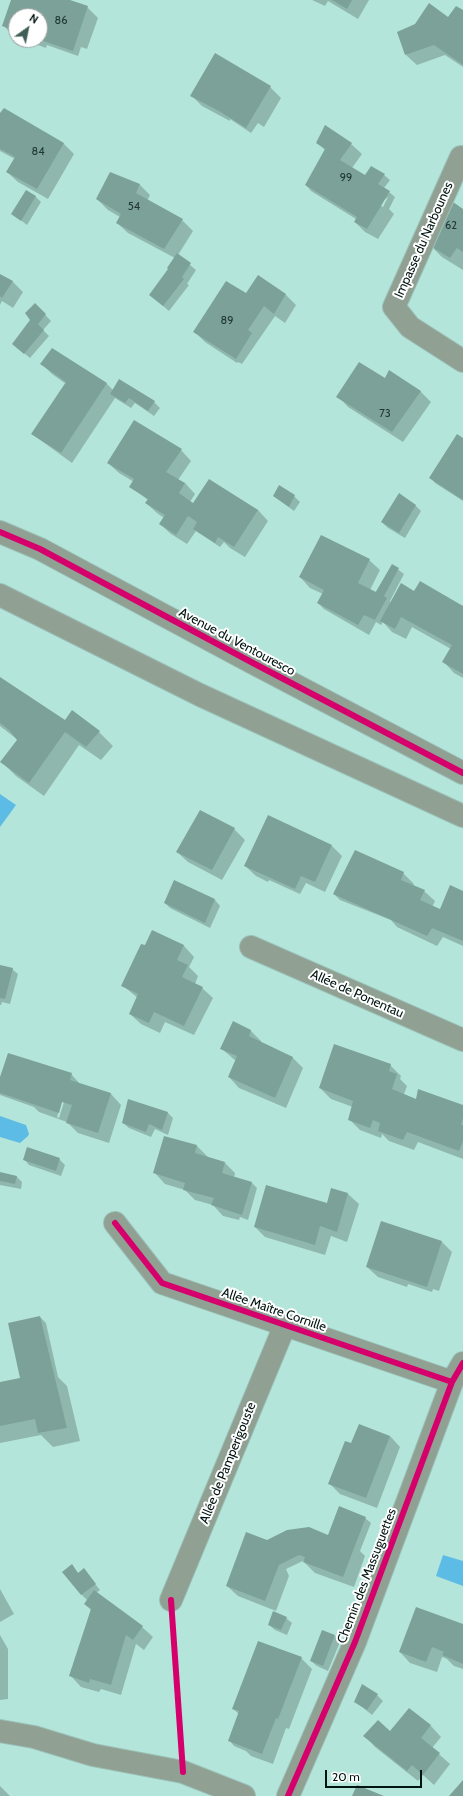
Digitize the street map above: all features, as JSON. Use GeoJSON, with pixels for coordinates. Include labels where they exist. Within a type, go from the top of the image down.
{"type":"FeatureCollection","features":[{"type":"Feature","properties":{"kind":"street","name":"Impasse du Narbounes"},"geometry":{"type":"LineString","coordinates":[[461,157],[394,307],[410,327],[463,361]]}},
{"type":"Feature","properties":{"kind":"street","name":"Avenue du Ventouresco"},"geometry":{"type":"LineString","coordinates":[[0,532],[40,549],[463,773]]}},
{"type":"Feature","properties":{"kind":"street"},"geometry":{"type":"LineString","coordinates":[[0,595],[200,695],[463,816]]}},
{"type":"Feature","properties":{"kind":"street","name":"Allée de Ponentau"},"geometry":{"type":"LineString","coordinates":[[252,947],[463,1040]]}},
{"type":"Feature","properties":{"kind":"street","name":"Allée Maître Cornille"},"geometry":{"type":"LineString","coordinates":[[115,1223],[162,1283],[452,1382]]}},
{"type":"Feature","properties":{"kind":"street","name":"Allée de Pamperigouste"},"geometry":{"type":"LineString","coordinates":[[171,1600],[285,1325]]}},
{"type":"Feature","properties":{"kind":"street","name":"Chemin des Massuguettes"},"geometry":{"type":"LineString","coordinates":[[288,1796],[355,1642],[452,1382],[463,1363]]}},
{"type":"Feature","properties":{"kind":"street"},"geometry":{"type":"LineString","coordinates":[[0,1731],[34,1737],[93,1755],[183,1772],[244,1796]]}},
{"type":"Feature","properties":{"kind":"water"},"geometry":{"type":"Polygon","coordinates":[[[0,794],[16,805],[0,827],[0,794]]]}},
{"type":"Feature","properties":{"kind":"water"},"geometry":{"type":"Polygon","coordinates":[[[0,1116],[26,1125],[29,1134],[28,1136],[20,1143],[0,1137],[0,1116]]]}},
{"type":"Feature","properties":{"kind":"water"},"geometry":{"type":"Polygon","coordinates":[[[443,1555],[463,1561],[463,1586],[436,1576],[443,1555]]]}},
{"type":"Feature","properties":{"kind":"building"},"geometry":{"type":"Polygon","coordinates":[[[11,0],[70,0],[88,6],[73,51],[48,43],[48,8],[8,8],[11,0]]]}},
{"type":"Feature","properties":{"kind":"building"},"geometry":{"type":"Polygon","coordinates":[[[332,0],[352,0],[347,9],[332,0]]]}},
{"type":"Feature","properties":{"kind":"building"},"geometry":{"type":"Polygon","coordinates":[[[429,3],[448,17],[456,6],[463,10],[463,65],[434,45],[405,55],[397,32],[415,24],[429,3]]]}},
{"type":"Feature","properties":{"kind":"building"},"geometry":{"type":"Polygon","coordinates":[[[8,9],[8,28],[2,26],[8,9]]]}},
{"type":"Feature","properties":{"kind":"building"},"geometry":{"type":"Polygon","coordinates":[[[215,53],[271,86],[246,128],[219,111],[190,96],[215,53]]]}},
{"type":"Feature","properties":{"kind":"building"},"geometry":{"type":"Polygon","coordinates":[[[4,108],[64,143],[37,189],[6,172],[15,157],[0,149],[0,113],[4,108]]]}},
{"type":"Feature","properties":{"kind":"building"},"geometry":{"type":"Polygon","coordinates":[[[325,125],[352,143],[340,160],[365,175],[371,166],[385,174],[378,184],[390,191],[367,229],[354,222],[357,217],[305,185],[325,149],[316,143],[325,125]]]}},
{"type":"Feature","properties":{"kind":"building"},"geometry":{"type":"Polygon","coordinates":[[[110,172],[140,184],[136,193],[183,219],[164,249],[116,223],[121,214],[96,199],[110,172]]]}},
{"type":"Feature","properties":{"kind":"building"},"geometry":{"type":"Polygon","coordinates":[[[26,190],[36,196],[21,221],[11,214],[26,190]]]}},
{"type":"Feature","properties":{"kind":"building"},"geometry":{"type":"Polygon","coordinates":[[[453,202],[463,209],[463,252],[457,248],[450,258],[427,244],[453,202]]]}},
{"type":"Feature","properties":{"kind":"building"},"geometry":{"type":"Polygon","coordinates":[[[177,253],[191,263],[182,277],[184,279],[163,306],[149,295],[168,269],[167,268],[177,253]]]}},
{"type":"Feature","properties":{"kind":"building"},"geometry":{"type":"Polygon","coordinates":[[[0,274],[13,281],[2,298],[0,296],[0,274]]]}},
{"type":"Feature","properties":{"kind":"building"},"geometry":{"type":"Polygon","coordinates":[[[258,275],[286,294],[274,314],[264,306],[248,330],[252,333],[236,359],[193,332],[226,281],[246,293],[258,275]]]}},
{"type":"Feature","properties":{"kind":"building"},"geometry":{"type":"Polygon","coordinates":[[[35,303],[46,314],[38,324],[44,330],[24,354],[12,344],[30,320],[25,313],[35,303]]]}},
{"type":"Feature","properties":{"kind":"building"},"geometry":{"type":"Polygon","coordinates":[[[52,348],[107,383],[61,453],[31,434],[66,382],[40,364],[52,348]]]}},
{"type":"Feature","properties":{"kind":"building"},"geometry":{"type":"Polygon","coordinates":[[[359,362],[385,378],[389,370],[421,391],[392,432],[336,397],[359,362]]]}},
{"type":"Feature","properties":{"kind":"building"},"geometry":{"type":"Polygon","coordinates":[[[119,379],[155,401],[148,411],[129,398],[125,403],[110,394],[119,379]]]}},
{"type":"Feature","properties":{"kind":"building"},"geometry":{"type":"Polygon","coordinates":[[[134,420],[182,449],[166,472],[185,483],[179,493],[193,503],[209,479],[258,510],[234,547],[218,537],[215,543],[193,529],[197,522],[188,516],[176,535],[159,524],[165,515],[145,503],[148,499],[129,487],[134,479],[107,463],[134,420]]]}},
{"type":"Feature","properties":{"kind":"building"},"geometry":{"type":"Polygon","coordinates":[[[457,434],[463,438],[463,500],[429,478],[457,434]]]}},
{"type":"Feature","properties":{"kind":"building"},"geometry":{"type":"Polygon","coordinates":[[[279,485],[295,495],[289,507],[273,496],[279,485]]]}},
{"type":"Feature","properties":{"kind":"building"},"geometry":{"type":"Polygon","coordinates":[[[399,493],[416,505],[399,533],[381,522],[399,493]]]}},
{"type":"Feature","properties":{"kind":"building"},"geometry":{"type":"Polygon","coordinates":[[[321,535],[370,559],[358,583],[376,592],[392,564],[399,568],[384,596],[387,598],[375,620],[364,615],[358,625],[317,603],[324,590],[299,577],[321,535]]]}},
{"type":"Feature","properties":{"kind":"building"},"geometry":{"type":"Polygon","coordinates":[[[420,581],[463,606],[463,674],[442,662],[452,645],[401,617],[395,629],[380,621],[401,583],[414,591],[420,581]]]}},
{"type":"Feature","properties":{"kind":"building"},"geometry":{"type":"Polygon","coordinates":[[[0,677],[65,720],[72,710],[100,731],[86,747],[65,732],[29,783],[0,762],[17,740],[9,730],[0,723],[0,677]]]}},
{"type":"Feature","properties":{"kind":"building"},"geometry":{"type":"Polygon","coordinates":[[[200,810],[235,828],[212,870],[176,852],[200,810]]]}},
{"type":"Feature","properties":{"kind":"building"},"geometry":{"type":"Polygon","coordinates":[[[268,815],[332,845],[315,882],[301,876],[295,889],[244,866],[268,815]]]}},
{"type":"Feature","properties":{"kind":"building"},"geometry":{"type":"Polygon","coordinates":[[[355,850],[404,872],[401,880],[425,890],[420,900],[440,909],[450,885],[463,891],[463,941],[432,928],[427,936],[333,894],[355,850]]]}},
{"type":"Feature","properties":{"kind":"building"},"geometry":{"type":"Polygon","coordinates":[[[174,880],[215,899],[205,923],[164,903],[174,880]]]}},
{"type":"Feature","properties":{"kind":"building"},"geometry":{"type":"Polygon","coordinates":[[[152,930],[184,945],[177,960],[188,965],[182,977],[203,987],[184,1026],[154,1012],[149,1023],[129,1014],[138,994],[121,986],[141,944],[145,945],[152,930]]]}},
{"type":"Feature","properties":{"kind":"building"},"geometry":{"type":"Polygon","coordinates":[[[0,965],[13,968],[5,999],[0,998],[0,965]]]}},
{"type":"Feature","properties":{"kind":"building"},"geometry":{"type":"Polygon","coordinates":[[[233,1021],[251,1030],[249,1036],[293,1057],[275,1098],[228,1077],[237,1056],[220,1049],[233,1021]]]}},
{"type":"Feature","properties":{"kind":"building"},"geometry":{"type":"Polygon","coordinates":[[[334,1044],[391,1064],[389,1071],[397,1074],[392,1089],[416,1099],[418,1089],[463,1105],[463,1118],[461,1125],[463,1125],[463,1141],[459,1151],[407,1132],[403,1140],[378,1131],[380,1123],[373,1120],[370,1128],[348,1120],[353,1101],[319,1088],[334,1044]]]}},
{"type":"Feature","properties":{"kind":"building"},"geometry":{"type":"Polygon","coordinates":[[[8,1053],[72,1073],[70,1080],[111,1093],[98,1133],[66,1123],[72,1105],[62,1102],[59,1113],[0,1093],[0,1077],[8,1053]]]}},
{"type":"Feature","properties":{"kind":"building"},"geometry":{"type":"Polygon","coordinates":[[[128,1099],[168,1112],[162,1130],[149,1124],[146,1132],[122,1123],[128,1099]]]}},
{"type":"Feature","properties":{"kind":"building"},"geometry":{"type":"Polygon","coordinates":[[[164,1136],[197,1145],[195,1153],[225,1162],[222,1173],[252,1182],[242,1215],[211,1205],[214,1198],[183,1190],[185,1183],[153,1173],[164,1136]]]}},
{"type":"Feature","properties":{"kind":"building"},"geometry":{"type":"Polygon","coordinates":[[[27,1147],[60,1158],[56,1171],[23,1160],[27,1147]]]}},
{"type":"Feature","properties":{"kind":"building"},"geometry":{"type":"Polygon","coordinates":[[[0,1172],[17,1176],[15,1184],[0,1181],[0,1172]]]}},
{"type":"Feature","properties":{"kind":"building"},"geometry":{"type":"Polygon","coordinates":[[[266,1185],[327,1203],[331,1188],[348,1193],[337,1232],[320,1226],[315,1245],[254,1227],[266,1185]]]}},
{"type":"Feature","properties":{"kind":"building"},"geometry":{"type":"Polygon","coordinates":[[[381,1221],[442,1241],[427,1287],[366,1267],[381,1221]]]}},
{"type":"Feature","properties":{"kind":"building"},"geometry":{"type":"Polygon","coordinates":[[[40,1316],[67,1428],[38,1433],[35,1419],[0,1426],[0,1382],[20,1378],[8,1323],[40,1316]]]}},
{"type":"Feature","properties":{"kind":"building"},"geometry":{"type":"Polygon","coordinates":[[[359,1424],[390,1436],[366,1498],[328,1484],[345,1441],[351,1443],[359,1424]]]}},
{"type":"Feature","properties":{"kind":"building"},"geometry":{"type":"Polygon","coordinates":[[[339,1506],[366,1517],[343,1577],[303,1562],[305,1557],[299,1555],[279,1565],[265,1601],[226,1586],[246,1532],[267,1540],[287,1530],[309,1527],[328,1535],[339,1506]]]}},
{"type":"Feature","properties":{"kind":"building"},"geometry":{"type":"Polygon","coordinates":[[[72,1564],[78,1573],[84,1568],[96,1584],[81,1595],[62,1572],[72,1564]]]}},
{"type":"Feature","properties":{"kind":"building"},"geometry":{"type":"Polygon","coordinates":[[[94,1590],[143,1626],[133,1640],[126,1635],[111,1685],[90,1679],[89,1683],[69,1676],[91,1609],[84,1604],[94,1590]]]}},
{"type":"Feature","properties":{"kind":"building"},"geometry":{"type":"Polygon","coordinates":[[[416,1607],[463,1624],[463,1664],[442,1655],[444,1652],[432,1647],[426,1662],[399,1652],[416,1607]]]}},
{"type":"Feature","properties":{"kind":"building"},"geometry":{"type":"Polygon","coordinates":[[[273,1611],[287,1617],[281,1630],[268,1625],[273,1611]]]}},
{"type":"Feature","properties":{"kind":"building"},"geometry":{"type":"Polygon","coordinates":[[[322,1630],[335,1635],[323,1666],[310,1661],[322,1630]]]}},
{"type":"Feature","properties":{"kind":"building"},"geometry":{"type":"Polygon","coordinates":[[[258,1641],[302,1657],[278,1719],[276,1718],[262,1754],[228,1741],[239,1711],[232,1709],[258,1641]]]}},
{"type":"Feature","properties":{"kind":"building"},"geometry":{"type":"Polygon","coordinates":[[[362,1684],[378,1694],[367,1710],[354,1702],[362,1684]]]}},
{"type":"Feature","properties":{"kind":"building"},"geometry":{"type":"Polygon","coordinates":[[[409,1708],[431,1725],[421,1738],[440,1753],[423,1775],[412,1765],[407,1771],[363,1736],[378,1720],[390,1731],[409,1708]]]}},
{"type":"Feature","properties":{"kind":"building"},"geometry":{"type":"Polygon","coordinates":[[[463,1780],[463,1796],[449,1796],[463,1780]]]}},
{"type":"Feature","properties":{"kind":"building"},"geometry":{"type":"Polygon","coordinates":[[[357,1785],[384,1796],[352,1796],[357,1785]]]}},
{"type":"Feature","properties":{"kind":"cycle path"},"geometry":{"type":"LineString","coordinates":[[0,532],[40,549],[463,773]]}},
{"type":"Feature","properties":{"kind":"cycle path"},"geometry":{"type":"LineString","coordinates":[[115,1223],[162,1283],[452,1382]]}},
{"type":"Feature","properties":{"kind":"cycle path"},"geometry":{"type":"LineString","coordinates":[[288,1796],[355,1642],[452,1382],[463,1363]]}},
{"type":"Feature","properties":{"kind":"cycle path"},"geometry":{"type":"LineString","coordinates":[[171,1600],[183,1772]]}}]}
